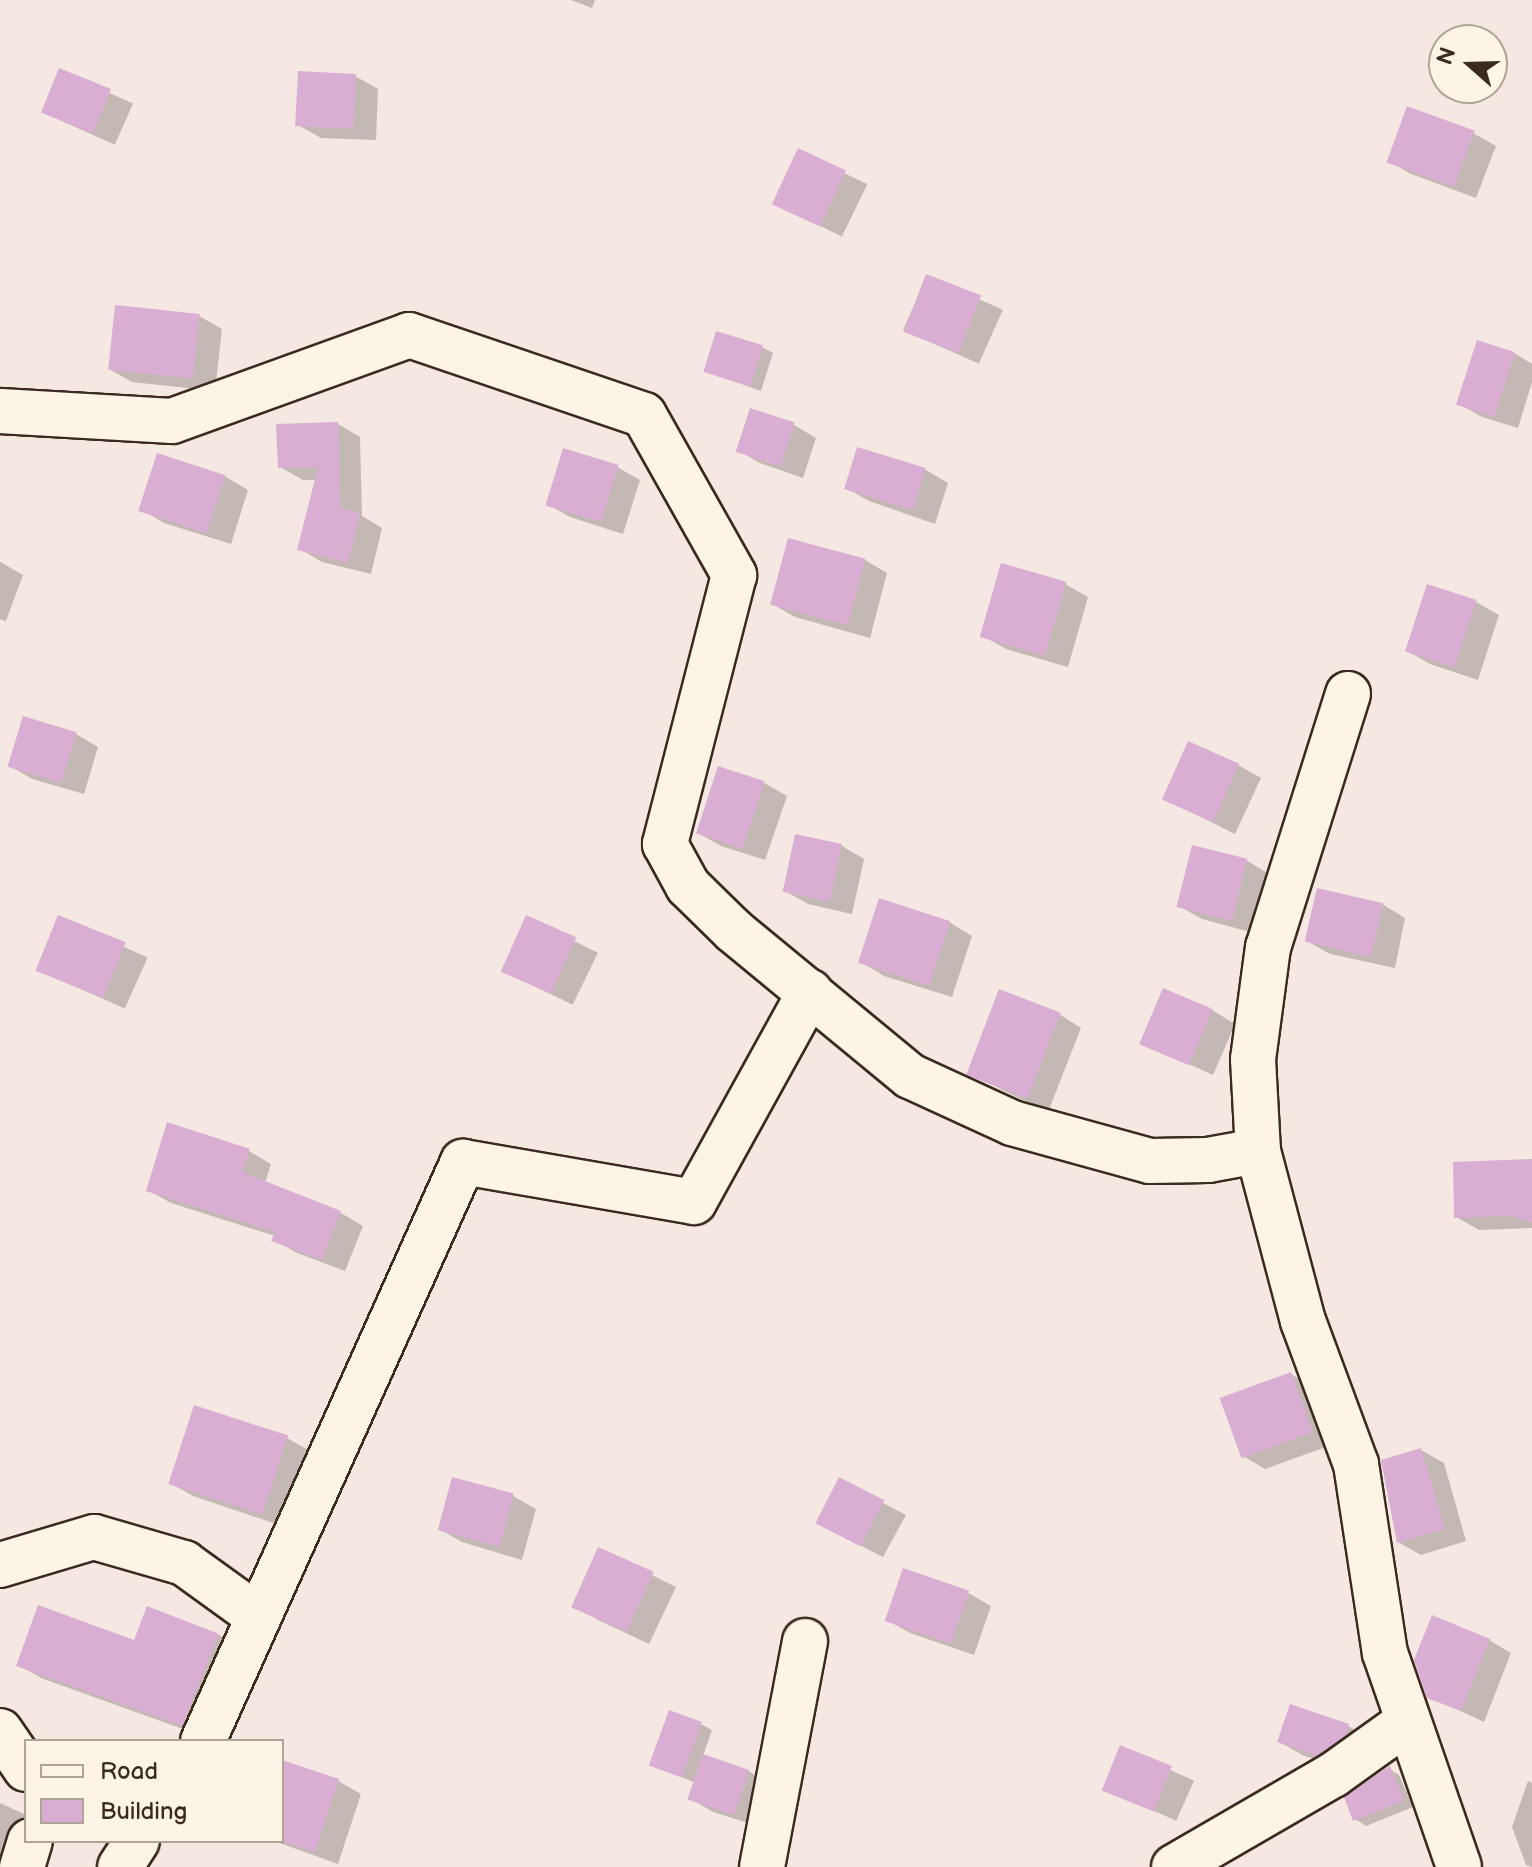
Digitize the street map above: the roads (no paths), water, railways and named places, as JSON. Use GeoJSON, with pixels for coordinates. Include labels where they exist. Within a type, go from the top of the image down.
{"type":"FeatureCollection","features":[{"type":"Feature","properties":{"kind":"street"},"geometry":{"type":"LineString","coordinates":[[0,411],[172,421],[409,335],[644,415],[734,575],[665,844],[688,886],[734,931],[910,1076],[1012,1123],[1150,1161],[1208,1160],[1258,1151]]}},
{"type":"Feature","properties":{"kind":"street"},"geometry":{"type":"LineString","coordinates":[[1348,694],[1268,947],[1253,1059],[1258,1151],[1303,1321],[1356,1464],[1385,1653],[1459,1867]]}},
{"type":"Feature","properties":{"kind":"street"},"geometry":{"type":"LineString","coordinates":[[204,1739],[463,1162],[694,1202],[810,992]]}},
{"type":"Feature","properties":{"kind":"street"},"geometry":{"type":"LineString","coordinates":[[0,1565],[94,1537],[184,1563],[259,1617]]}},
{"type":"Feature","properties":{"kind":"street"},"geometry":{"type":"LineString","coordinates":[[762,1867],[805,1641]]}},
{"type":"Feature","properties":{"kind":"street"},"geometry":{"type":"LineString","coordinates":[[1174,1867],[1333,1775],[1407,1722]]}},
{"type":"Feature","properties":{"kind":"street"},"geometry":{"type":"LineString","coordinates":[[0,1731],[24,1766]]}},
{"type":"Feature","properties":{"kind":"street"},"geometry":{"type":"LineString","coordinates":[[22,1867],[29,1843]]}},
{"type":"Feature","properties":{"kind":"street"},"geometry":{"type":"LineString","coordinates":[[120,1867],[136,1843]]}}]}
